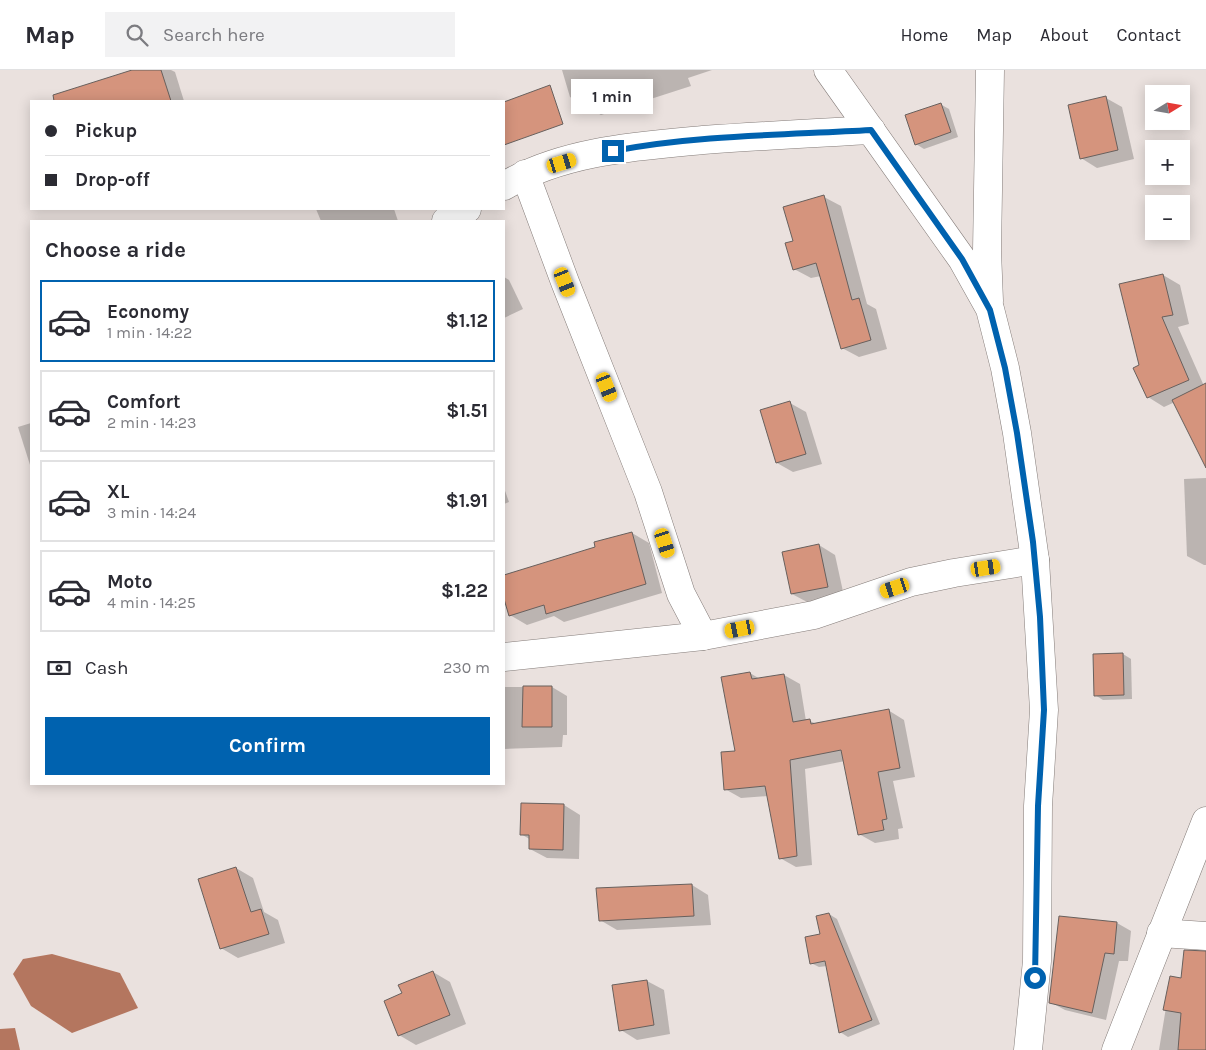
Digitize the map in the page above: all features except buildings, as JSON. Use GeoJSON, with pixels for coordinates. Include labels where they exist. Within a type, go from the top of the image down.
{"type":"FeatureCollection","features":[{"type":"Feature","properties":{"kind":"street"},"geometry":{"type":"LineString","coordinates":[[828,70],[962,259],[990,310]]}},
{"type":"Feature","properties":{"kind":"street"},"geometry":{"type":"LineString","coordinates":[[990,70],[987,252],[990,310],[1005,368],[1017,433],[1035,560],[1044,710],[1038,806],[1037,961],[1028,1050]]}},
{"type":"Feature","properties":{"kind":"street"},"geometry":{"type":"LineString","coordinates":[[703,636],[682,594],[648,492],[565,282],[514,180],[580,157],[646,145],[871,130]]}},
{"type":"Feature","properties":{"kind":"street"},"geometry":{"type":"LineString","coordinates":[[448,220],[465,210]]}},
{"type":"Feature","properties":{"kind":"street"},"geometry":{"type":"LineString","coordinates":[[505,657],[703,636],[814,615],[911,582],[1035,560]]}},
{"type":"Feature","properties":{"kind":"street"},"geometry":{"type":"LineString","coordinates":[[1116,1050],[1206,821]]}},
{"type":"Feature","properties":{"kind":"street"},"geometry":{"type":"LineString","coordinates":[[1161,933],[1206,936]]}},
{"type":"Feature","properties":{"kind":"shaded area"},"geometry":{"type":"Polygon","coordinates":[[[52,954],[120,973],[138,1008],[72,1033],[31,1006],[13,974],[23,959],[52,954]]]}},
{"type":"Feature","properties":{"kind":"shaded area"},"geometry":{"type":"Polygon","coordinates":[[[15,1028],[20,1050],[0,1050],[0,1029],[15,1028]]]}},
{"type":"Feature","properties":{"kind":"route"},"geometry":{"type":"LineString","coordinates":[[613,151],[646,145],[871,130],[962,259],[990,310],[1005,368],[1017,433],[1035,560],[1040,617],[1044,710],[1038,806],[1037,961],[1035,978]]}}]}
